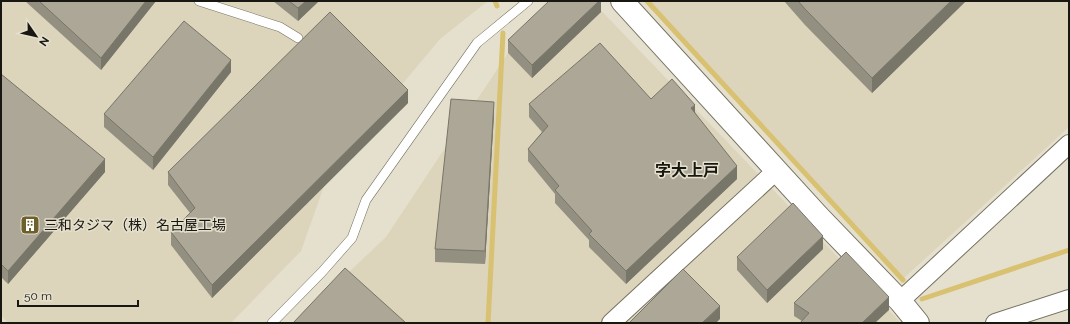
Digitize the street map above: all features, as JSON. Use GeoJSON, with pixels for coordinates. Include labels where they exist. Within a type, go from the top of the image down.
{"type":"FeatureCollection","features":[{"type":"Feature","properties":{"kind":"street"},"geometry":{"type":"LineString","coordinates":[[622,1],[900,301],[918,323]]}},
{"type":"Feature","properties":{"kind":"street"},"geometry":{"type":"LineString","coordinates":[[900,301],[1069,144]]}},
{"type":"Feature","properties":{"kind":"street"},"geometry":{"type":"LineString","coordinates":[[611,323],[777,170]]}},
{"type":"Feature","properties":{"kind":"street"},"geometry":{"type":"LineString","coordinates":[[995,323],[1069,299]]}},
{"type":"Feature","properties":{"kind":"lane"},"geometry":{"type":"LineString","coordinates":[[199,1],[280,27],[298,38]]}},
{"type":"Feature","properties":{"kind":"lane"},"geometry":{"type":"LineString","coordinates":[[272,323],[322,272],[352,238],[366,200],[477,43],[528,1]]}},
{"type":"Feature","properties":{"kind":"shaded area"},"geometry":{"type":"Polygon","coordinates":[[[1,1],[488,1],[440,39],[329,172],[301,251],[231,323],[8,323],[1,315],[1,1]]]}},
{"type":"Feature","properties":{"kind":"shaded area"},"geometry":{"type":"Polygon","coordinates":[[[562,1],[592,1],[901,323],[295,323],[386,237],[508,53],[562,1]]]}},
{"type":"Feature","properties":{"kind":"shaded area"},"geometry":{"type":"Polygon","coordinates":[[[648,1],[1069,1],[1069,127],[904,278],[648,1]]]}},
{"type":"Feature","properties":{"kind":"building"},"geometry":{"type":"Polygon","coordinates":[[[39,1],[146,1],[101,58],[39,1]]]}},
{"type":"Feature","properties":{"kind":"building"},"geometry":{"type":"Polygon","coordinates":[[[289,1],[306,1],[298,8],[289,1]]]}},
{"type":"Feature","properties":{"kind":"building"},"geometry":{"type":"Polygon","coordinates":[[[549,1],[599,1],[532,65],[508,40],[549,1]]]}},
{"type":"Feature","properties":{"kind":"building"},"geometry":{"type":"Polygon","coordinates":[[[798,1],[951,1],[872,78],[798,1]]]}},
{"type":"Feature","properties":{"kind":"building"},"geometry":{"type":"Polygon","coordinates":[[[330,12],[408,90],[212,285],[171,232],[195,208],[168,172],[330,12]]]}},
{"type":"Feature","properties":{"kind":"building"},"geometry":{"type":"Polygon","coordinates":[[[184,21],[231,60],[153,157],[104,114],[184,21]]]}},
{"type":"Feature","properties":{"kind":"building"},"geometry":{"type":"Polygon","coordinates":[[[600,43],[651,99],[672,79],[695,105],[691,108],[737,166],[626,271],[589,234],[592,231],[555,190],[559,186],[528,149],[548,126],[529,104],[600,43]]]}},
{"type":"Feature","properties":{"kind":"building","name":"三和タジマ（株）名古屋工場"},"geometry":{"type":"Polygon","coordinates":[[[1,74],[105,159],[8,271],[1,264],[1,74]]]}},
{"type":"Feature","properties":{"kind":"building"},"geometry":{"type":"Polygon","coordinates":[[[451,99],[494,102],[485,251],[435,249],[451,99]]]}},
{"type":"Feature","properties":{"kind":"building"},"geometry":{"type":"Polygon","coordinates":[[[793,203],[823,236],[767,290],[737,257],[793,203]]]}},
{"type":"Feature","properties":{"kind":"building"},"geometry":{"type":"Polygon","coordinates":[[[846,252],[889,297],[862,323],[800,323],[809,313],[794,303],[846,252]]]}},
{"type":"Feature","properties":{"kind":"building"},"geometry":{"type":"Polygon","coordinates":[[[345,268],[406,323],[293,323],[345,268]]]}},
{"type":"Feature","properties":{"kind":"building"},"geometry":{"type":"Polygon","coordinates":[[[683,269],[720,306],[702,323],[629,323],[683,269]]]}},
{"type":"Feature","properties":{"kind":"waterway"},"geometry":{"type":"LineString","coordinates":[[495,1],[497,6]]}},
{"type":"Feature","properties":{"kind":"waterway"},"geometry":{"type":"LineString","coordinates":[[647,1],[903,280]]}},
{"type":"Feature","properties":{"kind":"waterway"},"geometry":{"type":"LineString","coordinates":[[488,323],[503,33]]}},
{"type":"Feature","properties":{"kind":"waterway"},"geometry":{"type":"LineString","coordinates":[[922,299],[1069,250]]}},
{"type":"Feature","properties":{"kind":"place","name":"三和タジマ（株）名古屋工場"},"geometry":{"type":"Point","coordinates":[30,225]}},
{"type":"Feature","properties":{"kind":"district","name":"字大上戸"},"geometry":{"type":"Point","coordinates":[687,170]}}]}
